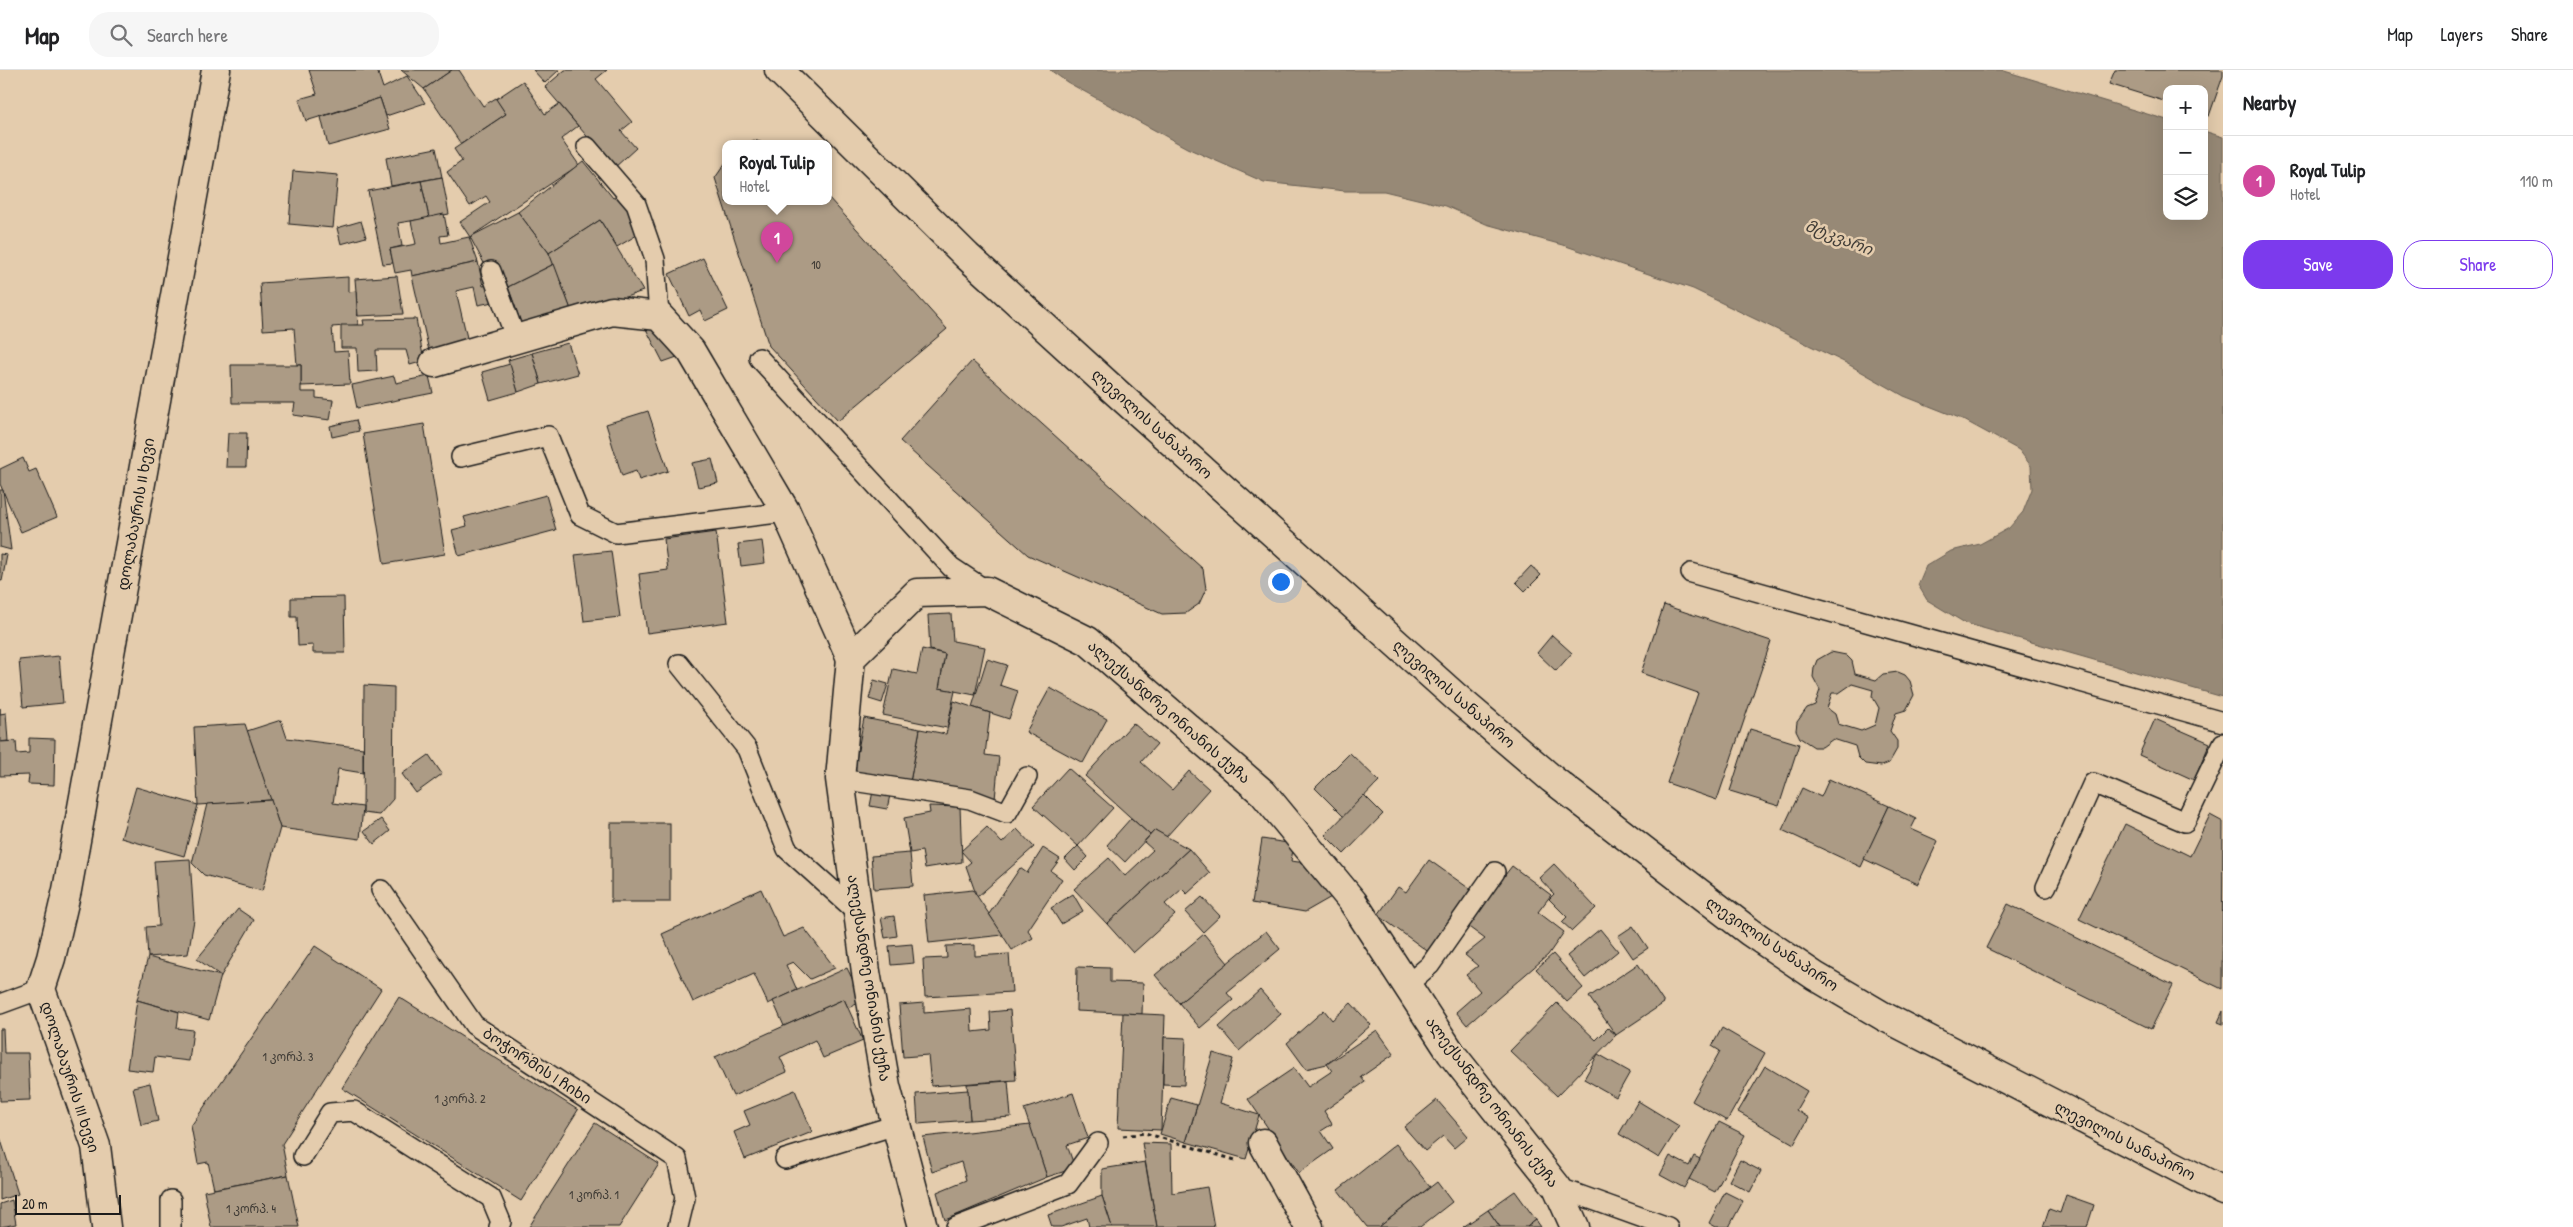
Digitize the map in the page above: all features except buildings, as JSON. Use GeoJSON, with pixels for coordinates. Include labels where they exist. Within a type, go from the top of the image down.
{"type":"FeatureCollection","features":[{"type":"Feature","properties":{"kind":"street","name":"დოლაბაურის II ხევი"},"geometry":{"type":"LineString","coordinates":[[52,958],[67,890],[216,70]]}},
{"type":"Feature","properties":{"kind":"street","name":"ლევილის სანაპირო"},"geometry":{"type":"LineString","coordinates":[[779,70],[968,256],[1117,393],[1456,697],[1552,780],[1750,932],[1815,976],[1883,1016],[2223,1191]]}},
{"type":"Feature","properties":{"kind":"street"},"geometry":{"type":"LineString","coordinates":[[434,363],[612,311],[659,316],[691,351],[786,512],[851,658]]}},
{"type":"Feature","properties":{"kind":"street","name":"ალექსანდრე ონიანის ქუჩა"},"geometry":{"type":"LineString","coordinates":[[923,1227],[886,1086],[858,913],[840,779],[851,658],[917,593],[987,591],[1088,641],[1263,793],[1354,902],[1451,1053],[1557,1187],[1575,1227]]}},
{"type":"Feature","properties":{"kind":"street","name":"დოლაბაურის III ხევი"},"geometry":{"type":"LineString","coordinates":[[52,958],[41,989],[96,1146],[106,1227]]}},
{"type":"Feature","properties":{"kind":"street"},"geometry":{"type":"LineString","coordinates":[[1263,1143],[1308,1227]]}},
{"type":"Feature","properties":{"kind":"lane"},"geometry":{"type":"LineString","coordinates":[[587,147],[636,204],[655,259],[659,316]]}},
{"type":"Feature","properties":{"kind":"lane"},"geometry":{"type":"LineString","coordinates":[[491,271],[516,339]]}},
{"type":"Feature","properties":{"kind":"lane"},"geometry":{"type":"LineString","coordinates":[[759,358],[950,567],[987,591]]}},
{"type":"Feature","properties":{"kind":"lane"},"geometry":{"type":"LineString","coordinates":[[461,457],[548,436],[580,515],[616,533],[786,512]]}},
{"type":"Feature","properties":{"kind":"lane"},"geometry":{"type":"LineString","coordinates":[[1691,573],[2223,722]]}},
{"type":"Feature","properties":{"kind":"lane"},"geometry":{"type":"LineString","coordinates":[[679,664],[747,749],[787,849],[858,913]]}},
{"type":"Feature","properties":{"kind":"lane"},"geometry":{"type":"LineString","coordinates":[[2046,887],[2094,783],[2185,822],[2223,743]]}},
{"type":"Feature","properties":{"kind":"lane"},"geometry":{"type":"LineString","coordinates":[[840,779],[970,799],[1007,813],[1028,777]]}},
{"type":"Feature","properties":{"kind":"lane"},"geometry":{"type":"LineString","coordinates":[[1407,985],[1430,965],[1494,872]]}},
{"type":"Feature","properties":{"kind":"lane","name":"ბოჭორმის I ჩიხი"},"geometry":{"type":"LineString","coordinates":[[381,890],[474,1025],[678,1159],[685,1198],[678,1227]]}},
{"type":"Feature","properties":{"kind":"lane"},"geometry":{"type":"LineString","coordinates":[[0,1004],[41,989]]}},
{"type":"Feature","properties":{"kind":"lane"},"geometry":{"type":"LineString","coordinates":[[303,1156],[330,1113],[354,1111],[491,1198],[501,1222],[499,1227]]}},
{"type":"Feature","properties":{"kind":"lane"},"geometry":{"type":"LineString","coordinates":[[784,1159],[896,1125]]}},
{"type":"Feature","properties":{"kind":"lane"},"geometry":{"type":"LineString","coordinates":[[956,1227],[1068,1184],[1098,1143]]}},
{"type":"Feature","properties":{"kind":"lane"},"geometry":{"type":"LineString","coordinates":[[1557,1187],[1668,1227]]}},
{"type":"Feature","properties":{"kind":"lane"},"geometry":{"type":"LineString","coordinates":[[171,1200],[171,1227]]}},
{"type":"Feature","properties":{"kind":"path"},"geometry":{"type":"LineString","coordinates":[[1098,1143],[1102,1138],[1145,1133],[1279,1172]]}},
{"type":"Feature","properties":{"kind":"water","name":"მტკვარი"},"geometry":{"type":"Polygon","coordinates":[[[1050,70],[2001,70],[2163,119],[2163,220],[2208,220],[2208,132],[2223,137],[2223,697],[1965,623],[1927,600],[1918,585],[1926,566],[1951,551],[1980,544],[2009,528],[2023,512],[2032,489],[2031,466],[2019,450],[1962,419],[1904,396],[1846,363],[1693,289],[1566,246],[1486,224],[1446,206],[1384,191],[1345,191],[1264,182],[1187,148],[1067,82],[1050,70]]]}},
{"type":"Feature","properties":{"kind":"place","name":"Royal Tulip"},"geometry":{"type":"Point","coordinates":[777,263]}}]}
